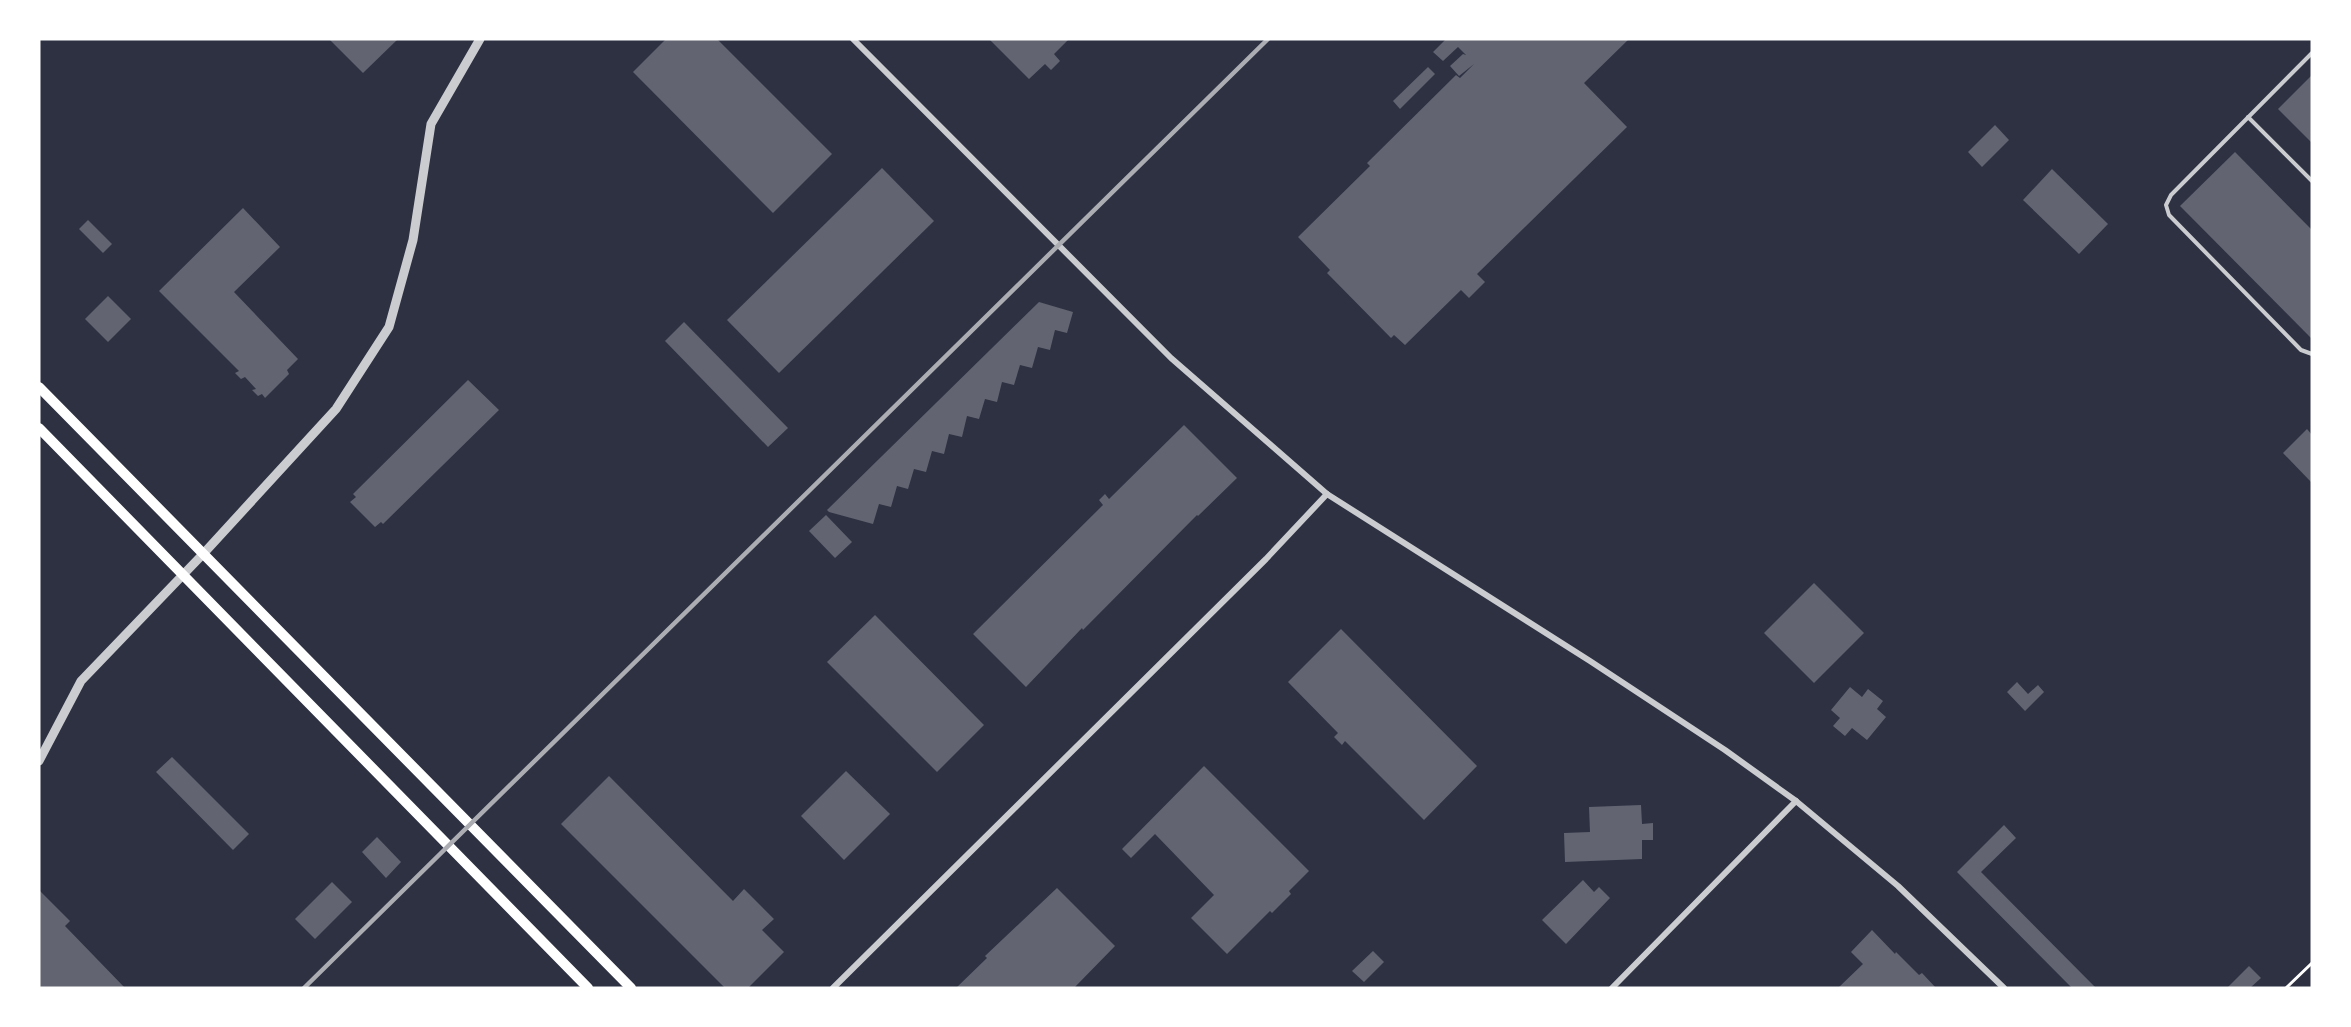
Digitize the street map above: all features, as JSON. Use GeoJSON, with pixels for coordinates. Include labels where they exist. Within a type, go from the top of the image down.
{"type":"FeatureCollection","features":[{"type":"Feature","properties":{"kind":"main road"},"geometry":{"type":"LineString","coordinates":[[39,387],[631,988]]}},
{"type":"Feature","properties":{"kind":"main road"},"geometry":{"type":"LineString","coordinates":[[39,428],[588,988]]}},
{"type":"Feature","properties":{"kind":"street"},"geometry":{"type":"LineString","coordinates":[[39,760],[81,681],[204,553],[336,409],[389,327],[414,240],[431,124],[480,39]]}},
{"type":"Feature","properties":{"kind":"street"},"geometry":{"type":"LineString","coordinates":[[853,39],[1171,358],[1327,494],[1590,661],[1725,750],[1796,801],[1899,886],[2004,988]]}},
{"type":"Feature","properties":{"kind":"street"},"geometry":{"type":"LineString","coordinates":[[833,988],[1266,559],[1327,494]]}},
{"type":"Feature","properties":{"kind":"street"},"geometry":{"type":"LineString","coordinates":[[1612,988],[1796,801]]}},
{"type":"Feature","properties":{"kind":"lane"},"geometry":{"type":"LineString","coordinates":[[2312,53],[2171,195],[2166,205],[2169,215],[2301,350],[2312,354]]}},
{"type":"Feature","properties":{"kind":"lane"},"geometry":{"type":"LineString","coordinates":[[2248,117],[2312,181]]}},
{"type":"Feature","properties":{"kind":"path"},"geometry":{"type":"LineString","coordinates":[[2286,988],[2312,963]]}},
{"type":"Feature","properties":{"kind":"building"},"geometry":{"type":"Polygon","coordinates":[[[329,39],[398,39],[363,73],[329,39]]]}},
{"type":"Feature","properties":{"kind":"building"},"geometry":{"type":"Polygon","coordinates":[[[666,39],[717,39],[832,154],[773,213],[633,72],[666,39]]]}},
{"type":"Feature","properties":{"kind":"building"},"geometry":{"type":"Polygon","coordinates":[[[989,39],[1069,39],[1054,54],[1060,61],[1051,70],[1045,64],[1029,79],[989,39]]]}},
{"type":"Feature","properties":{"kind":"building"},"geometry":{"type":"Polygon","coordinates":[[[1446,39],[1629,39],[1584,83],[1627,127],[1477,274],[1485,282],[1469,298],[1461,290],[1405,345],[1394,335],[1391,338],[1327,273],[1330,270],[1298,237],[1370,166],[1367,163],[1456,75],[1460,78],[1474,64],[1459,76],[1450,66],[1463,54],[1466,55],[1458,47],[1443,61],[1433,52],[1446,39]]]}},
{"type":"Feature","properties":{"kind":"building"},"geometry":{"type":"Polygon","coordinates":[[[1428,67],[1435,74],[1400,109],[1393,101],[1428,67]]]}},
{"type":"Feature","properties":{"kind":"building"},"geometry":{"type":"Polygon","coordinates":[[[2312,75],[2312,143],[2278,109],[2312,75]]]}},
{"type":"Feature","properties":{"kind":"building"},"geometry":{"type":"Polygon","coordinates":[[[1995,125],[2009,140],[1982,167],[1968,152],[1995,125]]]}},
{"type":"Feature","properties":{"kind":"building"},"geometry":{"type":"Polygon","coordinates":[[[2235,152],[2312,230],[2312,339],[2180,206],[2235,152]]]}},
{"type":"Feature","properties":{"kind":"building"},"geometry":{"type":"Polygon","coordinates":[[[882,168],[934,221],[779,373],[727,320],[882,168]]]}},
{"type":"Feature","properties":{"kind":"building"},"geometry":{"type":"Polygon","coordinates":[[[2052,169],[2108,224],[2079,254],[2023,200],[2052,169]]]}},
{"type":"Feature","properties":{"kind":"building"},"geometry":{"type":"Polygon","coordinates":[[[243,208],[280,247],[234,292],[298,359],[287,370],[289,374],[265,398],[262,394],[258,396],[252,390],[256,389],[245,377],[241,379],[235,373],[239,371],[159,291],[243,208]]]}},
{"type":"Feature","properties":{"kind":"building"},"geometry":{"type":"Polygon","coordinates":[[[88,220],[112,244],[103,253],[79,229],[88,220]]]}},
{"type":"Feature","properties":{"kind":"building"},"geometry":{"type":"Polygon","coordinates":[[[108,296],[131,319],[108,342],[85,319],[108,296]]]}},
{"type":"Feature","properties":{"kind":"building"},"geometry":{"type":"Polygon","coordinates":[[[1039,302],[1073,312],[1067,333],[1055,330],[1050,350],[1038,347],[1032,368],[1020,365],[1014,385],[1002,382],[997,402],[985,399],[979,419],[967,416],[962,437],[949,434],[944,454],[932,451],[926,472],[914,469],[908,489],[897,486],[891,507],[879,504],[873,524],[827,510],[1039,302]]]}},
{"type":"Feature","properties":{"kind":"building"},"geometry":{"type":"Polygon","coordinates":[[[684,322],[788,428],[768,447],[665,341],[684,322]]]}},
{"type":"Feature","properties":{"kind":"building"},"geometry":{"type":"Polygon","coordinates":[[[468,380],[499,410],[383,524],[381,522],[375,527],[350,502],[356,497],[353,494],[468,380]]]}},
{"type":"Feature","properties":{"kind":"building"},"geometry":{"type":"Polygon","coordinates":[[[1184,425],[1237,478],[1083,630],[1082,628],[1026,687],[973,634],[1103,505],[1099,500],[1105,494],[1109,499],[1184,425]]]}},
{"type":"Feature","properties":{"kind":"building"},"geometry":{"type":"Polygon","coordinates":[[[2307,429],[2312,435],[2312,483],[2283,453],[2307,429]]]}},
{"type":"Feature","properties":{"kind":"building"},"geometry":{"type":"Polygon","coordinates":[[[826,515],[852,542],[835,558],[809,531],[826,515]]]}},
{"type":"Feature","properties":{"kind":"building"},"geometry":{"type":"Polygon","coordinates":[[[1814,583],[1864,633],[1814,683],[1764,633],[1814,583]]]}},
{"type":"Feature","properties":{"kind":"building"},"geometry":{"type":"Polygon","coordinates":[[[875,615],[984,725],[937,772],[827,662],[875,615]]]}},
{"type":"Feature","properties":{"kind":"building"},"geometry":{"type":"Polygon","coordinates":[[[1341,629],[1477,766],[1424,820],[1345,741],[1342,745],[1334,737],[1338,733],[1288,682],[1341,629]]]}},
{"type":"Feature","properties":{"kind":"building"},"geometry":{"type":"Polygon","coordinates":[[[2017,682],[2028,694],[2038,685],[2044,692],[2025,711],[2007,692],[2017,682]]]}},
{"type":"Feature","properties":{"kind":"building"},"geometry":{"type":"Polygon","coordinates":[[[1850,687],[1862,697],[1868,689],[1883,701],[1877,709],[1886,717],[1867,740],[1852,728],[1845,736],[1833,726],[1840,718],[1831,710],[1850,687]]]}},
{"type":"Feature","properties":{"kind":"building"},"geometry":{"type":"Polygon","coordinates":[[[172,757],[249,834],[233,850],[156,772],[172,757]]]}},
{"type":"Feature","properties":{"kind":"building"},"geometry":{"type":"Polygon","coordinates":[[[1204,766],[1309,871],[1289,891],[1291,894],[1272,913],[1270,911],[1227,954],[1191,918],[1214,895],[1155,834],[1131,858],[1122,849],[1204,766]]]}},
{"type":"Feature","properties":{"kind":"building"},"geometry":{"type":"Polygon","coordinates":[[[846,771],[890,814],[844,860],[801,816],[846,771]]]}},
{"type":"Feature","properties":{"kind":"building"},"geometry":{"type":"Polygon","coordinates":[[[609,776],[733,901],[744,889],[774,919],[762,930],[784,952],[748,988],[725,988],[561,824],[609,776]]]}},
{"type":"Feature","properties":{"kind":"building"},"geometry":{"type":"Polygon","coordinates":[[[1641,805],[1642,824],[1653,823],[1653,840],[1642,840],[1642,859],[1565,862],[1564,833],[1590,832],[1589,807],[1641,805]]]}},
{"type":"Feature","properties":{"kind":"building"},"geometry":{"type":"Polygon","coordinates":[[[2004,825],[2016,838],[1981,872],[2096,988],[2072,988],[1957,872],[2004,825]]]}},
{"type":"Feature","properties":{"kind":"building"},"geometry":{"type":"Polygon","coordinates":[[[377,837],[401,862],[386,878],[362,852],[377,837]]]}},
{"type":"Feature","properties":{"kind":"building"},"geometry":{"type":"Polygon","coordinates":[[[1583,880],[1594,892],[1599,887],[1610,898],[1566,944],[1542,920],[1583,880]]]}},
{"type":"Feature","properties":{"kind":"building"},"geometry":{"type":"Polygon","coordinates":[[[332,882],[352,902],[315,939],[295,919],[332,882]]]}},
{"type":"Feature","properties":{"kind":"building"},"geometry":{"type":"Polygon","coordinates":[[[1057,888],[1115,946],[1074,988],[956,988],[987,958],[985,956],[1057,888]]]}},
{"type":"Feature","properties":{"kind":"building"},"geometry":{"type":"Polygon","coordinates":[[[40,891],[70,921],[65,926],[125,988],[39,988],[40,891]]]}},
{"type":"Feature","properties":{"kind":"building"},"geometry":{"type":"Polygon","coordinates":[[[1872,930],[1895,954],[1896,952],[1919,975],[1922,973],[1936,988],[1838,988],[1863,964],[1851,952],[1872,930]]]}},
{"type":"Feature","properties":{"kind":"building"},"geometry":{"type":"Polygon","coordinates":[[[1373,951],[1384,962],[1364,982],[1352,971],[1373,951]]]}},
{"type":"Feature","properties":{"kind":"building"},"geometry":{"type":"Polygon","coordinates":[[[2249,966],[2261,978],[2250,988],[2227,988],[2249,966]]]}},
{"type":"Feature","properties":{"kind":"railway"},"geometry":{"type":"LineString","coordinates":[[304,988],[1268,39]]}}]}
